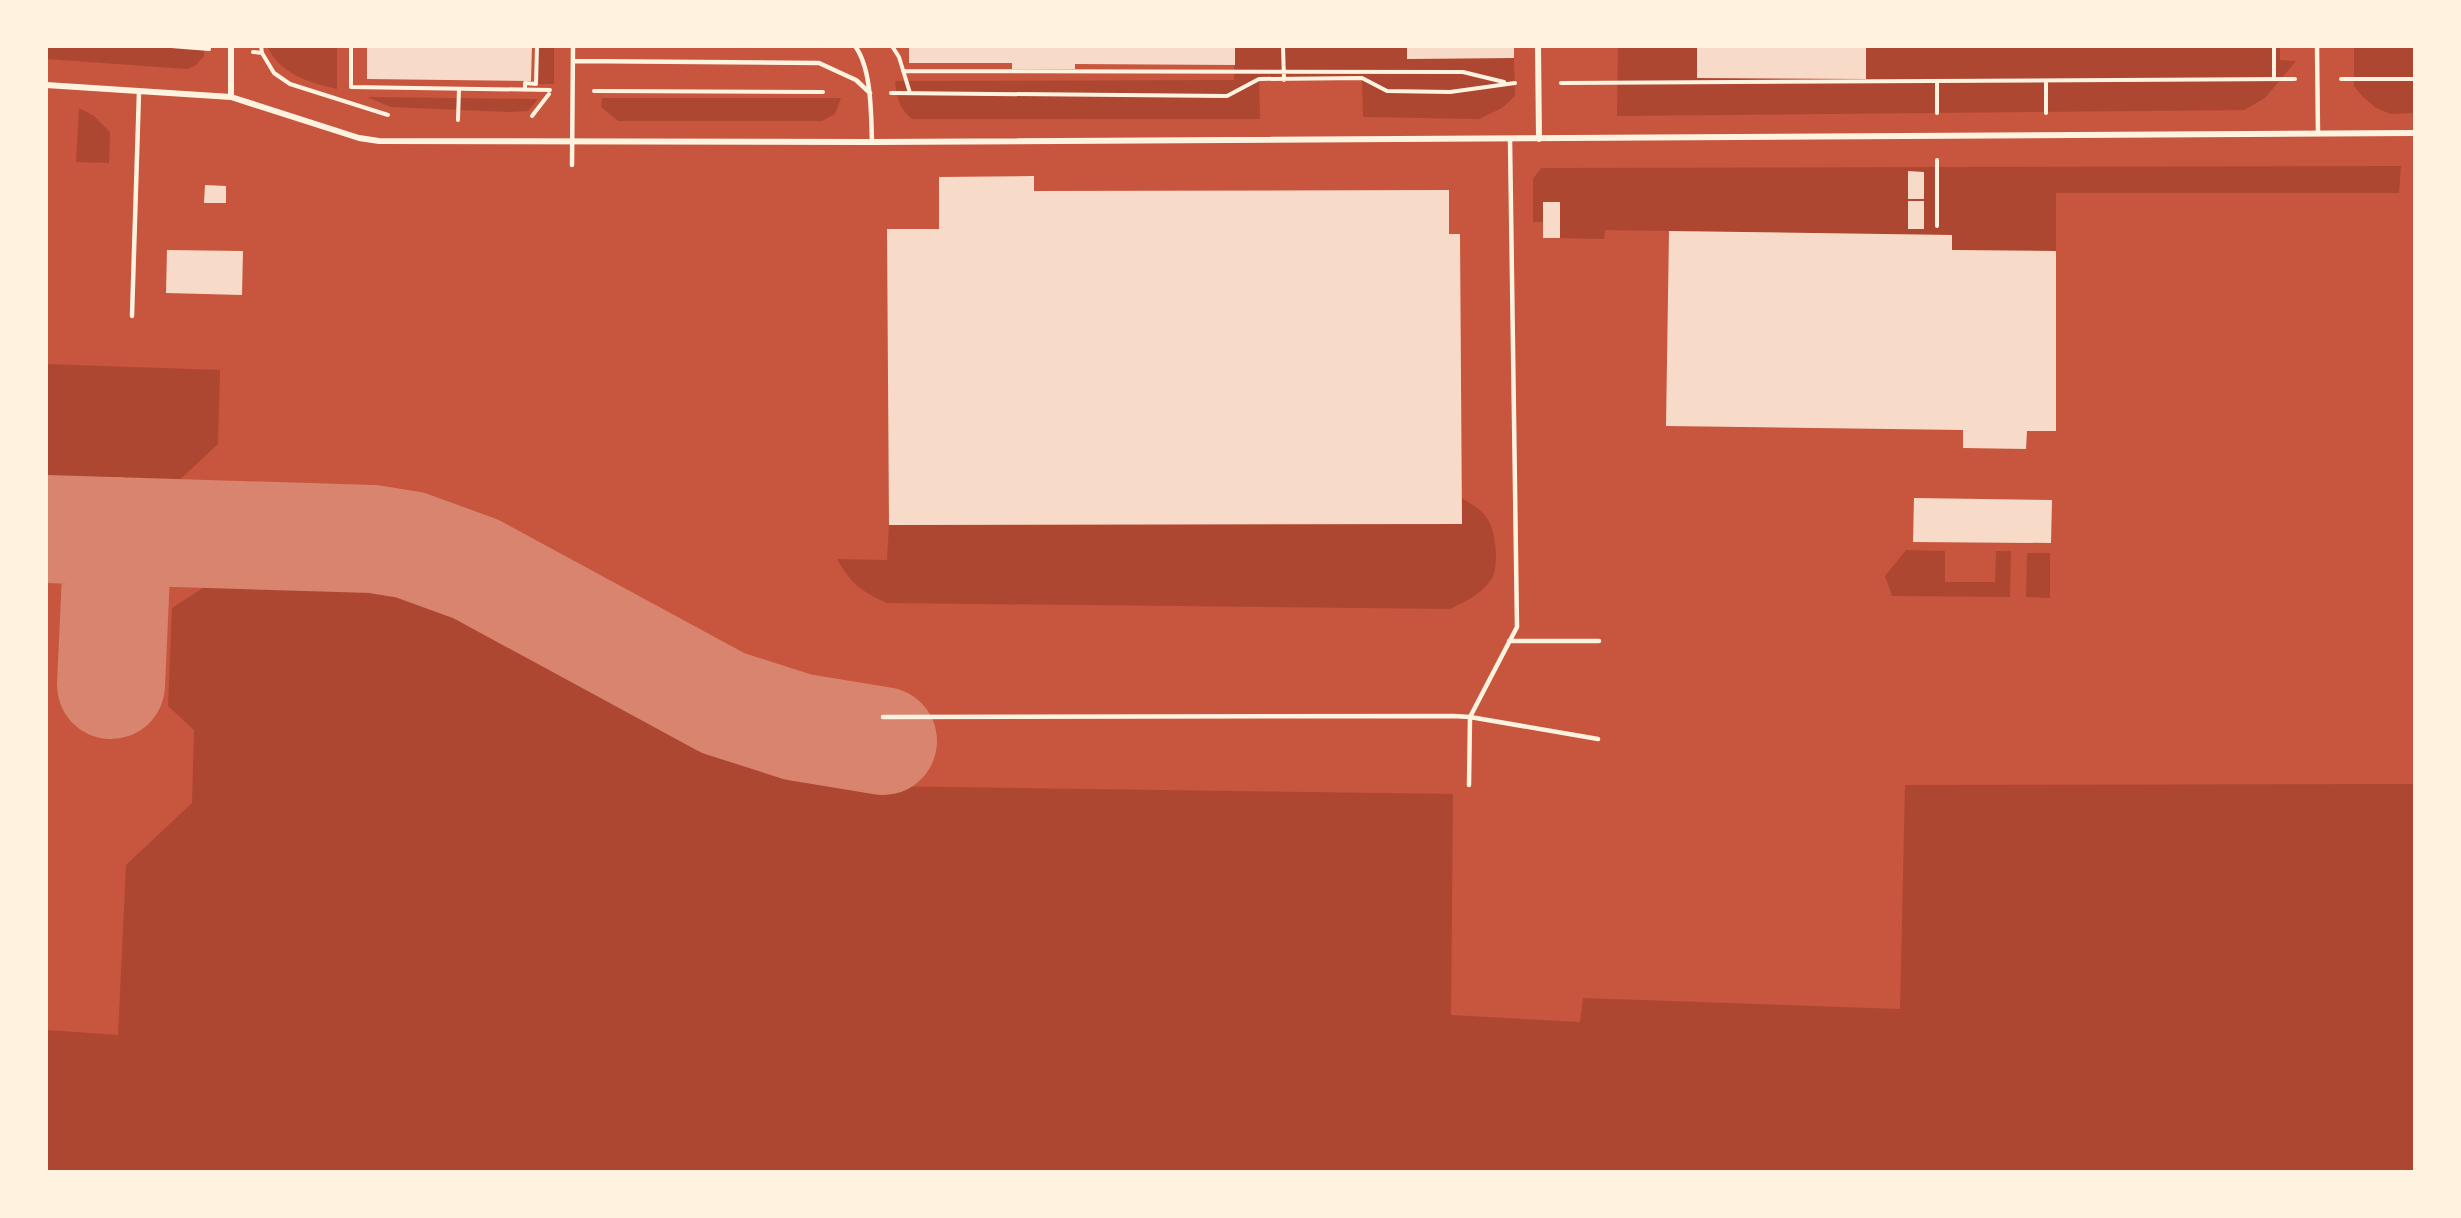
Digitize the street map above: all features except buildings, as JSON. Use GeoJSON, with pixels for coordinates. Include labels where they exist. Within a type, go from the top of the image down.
{"type":"FeatureCollection","features":[{"type":"Feature","properties":{"kind":"street"},"geometry":{"type":"LineString","coordinates":[[1538,46],[1539,139]]}},
{"type":"Feature","properties":{"kind":"street"},"geometry":{"type":"LineString","coordinates":[[231,48],[231,97]]}},
{"type":"Feature","properties":{"kind":"street"},"geometry":{"type":"LineString","coordinates":[[46,85],[231,97],[359,138],[379,141],[872,142],[2415,133]]}},
{"type":"Feature","properties":{"kind":"lane"},"geometry":{"type":"LineString","coordinates":[[572,165],[573,46]]}},
{"type":"Feature","properties":{"kind":"lane"},"geometry":{"type":"LineString","coordinates":[[855,46],[860,53],[870,93],[872,142]]}},
{"type":"Feature","properties":{"kind":"lane"},"geometry":{"type":"LineString","coordinates":[[2317,46],[2318,134]]}},
{"type":"Feature","properties":{"kind":"lane"},"geometry":{"type":"LineString","coordinates":[[573,61],[819,63],[856,80],[870,93]]}},
{"type":"Feature","properties":{"kind":"lane"},"geometry":{"type":"LineString","coordinates":[[132,316],[139,92]]}},
{"type":"Feature","properties":{"kind":"lane"},"geometry":{"type":"LineString","coordinates":[[1469,785],[1470,717],[1517,627],[1510,139]]}},
{"type":"Feature","properties":{"kind":"lane"},"geometry":{"type":"LineString","coordinates":[[1509,641],[1599,641]]}},
{"type":"Feature","properties":{"kind":"lane"},"geometry":{"type":"LineString","coordinates":[[883,717],[1470,717],[1598,739]]}},
{"type":"Feature","properties":{"kind":"path"},"geometry":{"type":"LineString","coordinates":[[171,46],[231,48],[262,53]]}},
{"type":"Feature","properties":{"kind":"path"},"geometry":{"type":"LineString","coordinates":[[261,46],[262,53],[274,73],[290,84],[387,115],[397,116]]}},
{"type":"Feature","properties":{"kind":"path"},"geometry":{"type":"LineString","coordinates":[[351,46],[351,87],[552,90],[534,116],[527,117]]}},
{"type":"Feature","properties":{"kind":"path"},"geometry":{"type":"LineString","coordinates":[[525,90],[525,83],[536,84],[537,46]]}},
{"type":"Feature","properties":{"kind":"path"},"geometry":{"type":"LineString","coordinates":[[892,46],[899,57],[910,93]]}},
{"type":"Feature","properties":{"kind":"path"},"geometry":{"type":"LineString","coordinates":[[1283,46],[1284,80]]}},
{"type":"Feature","properties":{"kind":"path"},"geometry":{"type":"LineString","coordinates":[[2274,46],[2274,79]]}},
{"type":"Feature","properties":{"kind":"path"},"geometry":{"type":"LineString","coordinates":[[903,71],[1463,72],[1509,83]]}},
{"type":"Feature","properties":{"kind":"path"},"geometry":{"type":"LineString","coordinates":[[573,91],[1227,96],[1259,79],[1362,78],[1387,91],[1450,92],[1509,83],[2415,79]]}},
{"type":"Feature","properties":{"kind":"path"},"geometry":{"type":"LineString","coordinates":[[2046,81],[2046,134]]}},
{"type":"Feature","properties":{"kind":"path"},"geometry":{"type":"LineString","coordinates":[[459,88],[459,119]]}},
{"type":"Feature","properties":{"kind":"path"},"geometry":{"type":"LineString","coordinates":[[448,118],[469,119]]}},
{"type":"Feature","properties":{"kind":"shaded area"},"geometry":{"type":"Polygon","coordinates":[[[1407,46],[1408,59],[1514,58],[1515,96],[1502,108],[1479,119],[1363,117],[1362,79],[1259,80],[1260,119],[912,119],[899,102],[895,81],[1234,80],[1235,47],[1407,46]]]}},
{"type":"Feature","properties":{"kind":"shaded area"},"geometry":{"type":"Polygon","coordinates":[[[1866,46],[2280,46],[2280,60],[2296,61],[2265,98],[2244,110],[1617,116],[1618,47],[1697,47],[1698,78],[1866,79],[1866,46]]]}},
{"type":"Feature","properties":{"kind":"shaded area"},"geometry":{"type":"Polygon","coordinates":[[[46,47],[204,47],[204,56],[195,66],[187,69],[47,59],[46,47]]]}},
{"type":"Feature","properties":{"kind":"shaded area"},"geometry":{"type":"Polygon","coordinates":[[[268,47],[337,47],[337,89],[317,84],[288,71],[273,56],[268,47]]]}},
{"type":"Feature","properties":{"kind":"shaded area"},"geometry":{"type":"Polygon","coordinates":[[[537,47],[554,47],[554,84],[536,84],[537,47]]]}},
{"type":"Feature","properties":{"kind":"shaded area"},"geometry":{"type":"Polygon","coordinates":[[[2354,47],[2414,47],[2414,113],[2391,114],[2376,108],[2362,96],[2354,86],[2354,47]]]}},
{"type":"Feature","properties":{"kind":"shaded area"},"geometry":{"type":"Polygon","coordinates":[[[367,97],[538,99],[528,111],[511,112],[391,107],[367,97]]]}},
{"type":"Feature","properties":{"kind":"shaded area"},"geometry":{"type":"Polygon","coordinates":[[[602,98],[841,98],[835,114],[822,121],[618,121],[601,107],[602,98]]]}},
{"type":"Feature","properties":{"kind":"shaded area"},"geometry":{"type":"Polygon","coordinates":[[[79,108],[94,116],[110,132],[109,163],[76,162],[79,108]]]}},
{"type":"Feature","properties":{"kind":"shaded area"},"geometry":{"type":"Polygon","coordinates":[[[2401,166],[2399,193],[2056,193],[2056,251],[1952,250],[1952,235],[1605,230],[1604,239],[1560,238],[1560,202],[1543,202],[1543,222],[1533,222],[1533,179],[1541,168],[2401,166]]]}},
{"type":"Feature","properties":{"kind":"shaded area"},"geometry":{"type":"Polygon","coordinates":[[[47,364],[220,370],[218,444],[174,485],[47,481],[47,364]]]}},
{"type":"Feature","properties":{"kind":"shaded area"},"geometry":{"type":"Polygon","coordinates":[[[1461,498],[1478,508],[1491,526],[1496,553],[1495,567],[1493,577],[1487,585],[1478,593],[1450,609],[887,603],[858,586],[847,575],[837,559],[887,560],[889,525],[1461,524],[1461,498]]]}},
{"type":"Feature","properties":{"kind":"shaded area"},"geometry":{"type":"Polygon","coordinates":[[[1906,550],[1945,551],[1945,582],[1995,582],[1996,551],[2011,551],[2010,597],[1892,596],[1885,576],[1906,550]]]}},
{"type":"Feature","properties":{"kind":"shaded area"},"geometry":{"type":"Polygon","coordinates":[[[2027,553],[2050,553],[2050,598],[2026,597],[2027,553]]]}},
{"type":"Feature","properties":{"kind":"shaded area"},"geometry":{"type":"Polygon","coordinates":[[[214,581],[345,582],[463,615],[693,737],[803,780],[881,786],[1453,794],[1451,1015],[1580,1022],[1583,998],[1900,1009],[1905,785],[2414,784],[2414,1171],[47,1171],[47,1030],[118,1035],[126,865],[192,803],[194,730],[168,706],[172,608],[214,581]]]}},
{"type":"Feature","properties":{"kind":"taxiway"},"geometry":{"type":"LineString","coordinates":[[46,529],[373,539],[410,545],[476,569],[723,703],[798,727],[883,741]]}},
{"type":"Feature","properties":{"kind":"taxiway"},"geometry":{"type":"LineString","coordinates":[[111,685],[118,531]]}}]}
